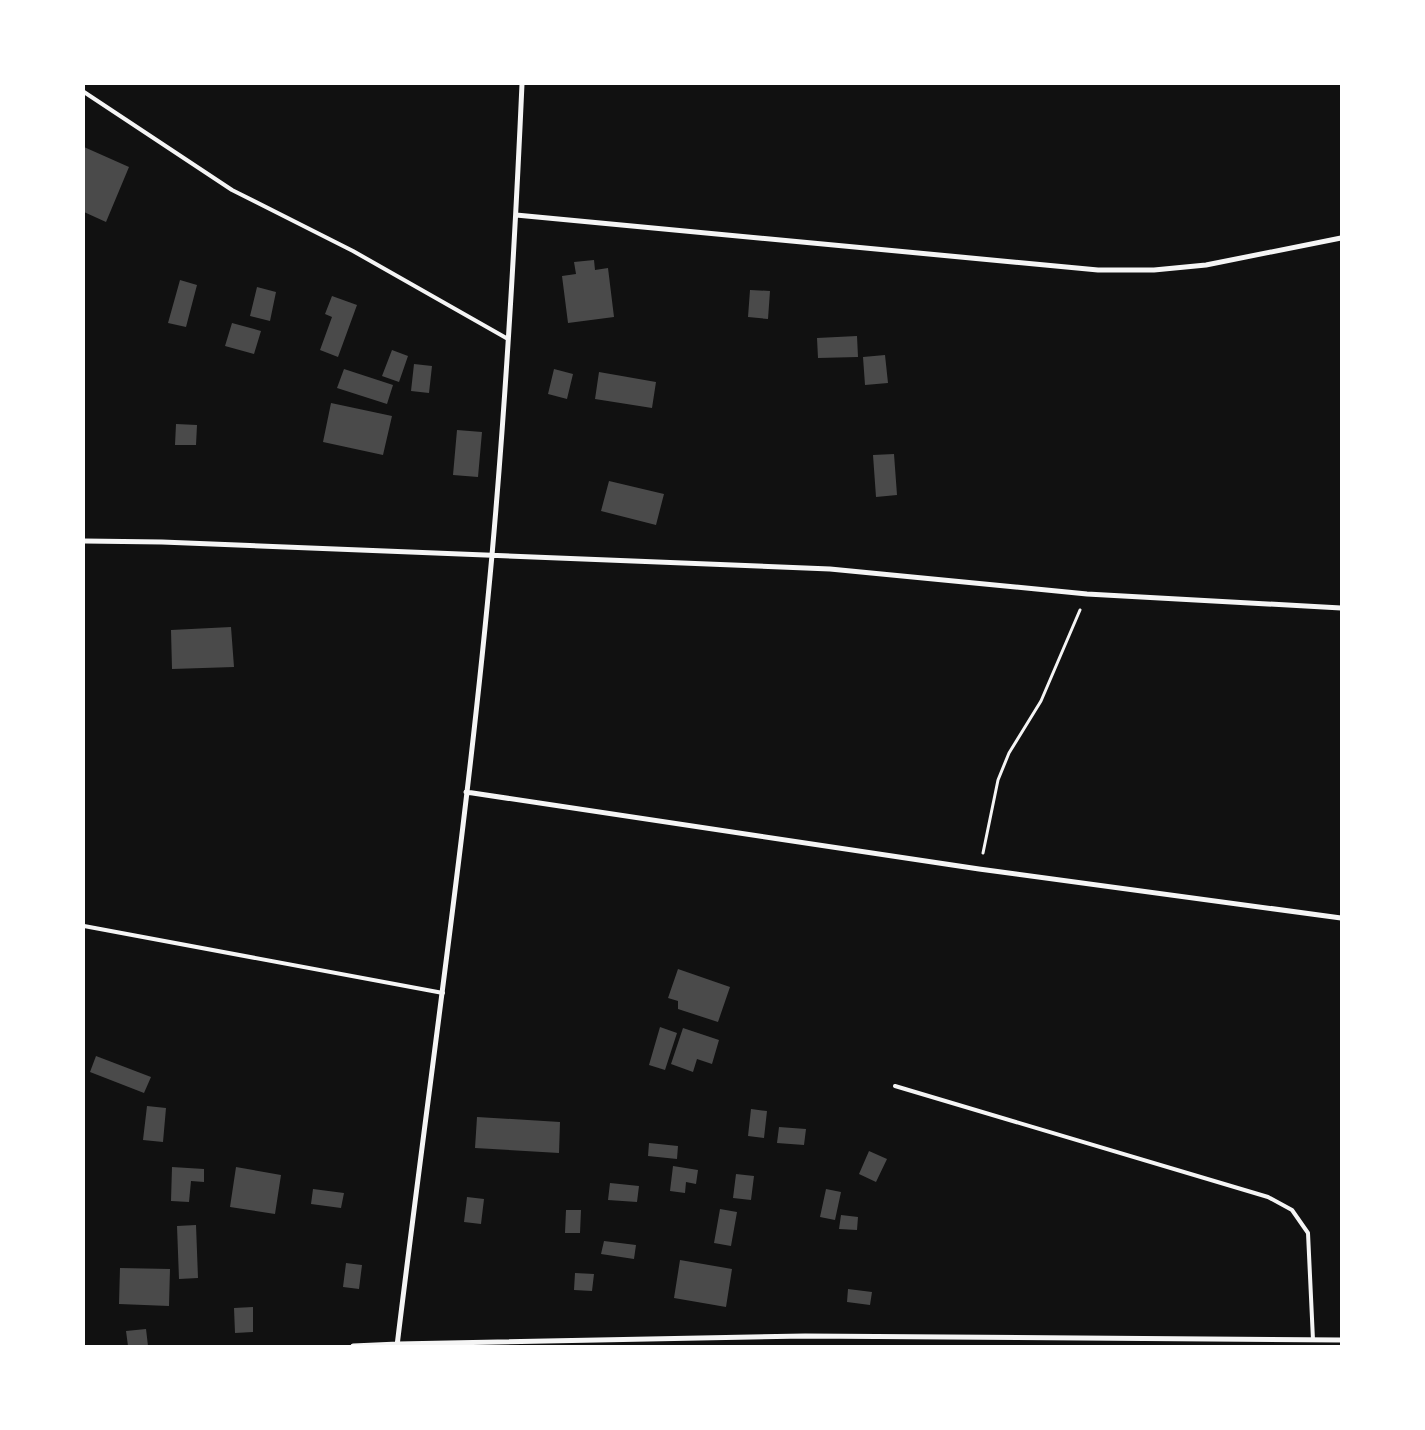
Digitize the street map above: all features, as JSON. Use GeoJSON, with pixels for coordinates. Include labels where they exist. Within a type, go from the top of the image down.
{"type":"FeatureCollection","features":[{"type":"Feature","properties":{"kind":"street"},"geometry":{"type":"LineString","coordinates":[[398,1345],[466,792],[492,555],[516,215],[522,84]]}},
{"type":"Feature","properties":{"kind":"street"},"geometry":{"type":"LineString","coordinates":[[516,215],[1098,270],[1154,270],[1206,265],[1341,238]]}},
{"type":"Feature","properties":{"kind":"street"},"geometry":{"type":"LineString","coordinates":[[84,541],[162,542],[830,569],[1087,594],[1341,608]]}},
{"type":"Feature","properties":{"kind":"street"},"geometry":{"type":"LineString","coordinates":[[466,792],[980,868],[1341,918]]}},
{"type":"Feature","properties":{"kind":"street"},"geometry":{"type":"LineString","coordinates":[[353,1346],[805,1336],[1341,1340]]}},
{"type":"Feature","properties":{"kind":"lane"},"geometry":{"type":"LineString","coordinates":[[84,92],[232,190],[352,251],[508,339]]}},
{"type":"Feature","properties":{"kind":"lane"},"geometry":{"type":"LineString","coordinates":[[84,926],[442,993]]}},
{"type":"Feature","properties":{"kind":"lane"},"geometry":{"type":"LineString","coordinates":[[896,1086],[1268,1197],[1292,1210],[1308,1233],[1313,1340]]}},
{"type":"Feature","properties":{"kind":"path"},"geometry":{"type":"LineString","coordinates":[[980,868],[998,780],[1009,753],[1041,701],[1087,594]]}},
{"type":"Feature","properties":{"kind":"building"},"geometry":{"type":"Polygon","coordinates":[[[84,147],[129,167],[106,222],[84,212],[84,147]]]}},
{"type":"Feature","properties":{"kind":"building"},"geometry":{"type":"Polygon","coordinates":[[[594,260],[595,270],[608,268],[614,317],[568,323],[562,276],[576,274],[574,262],[594,260]]]}},
{"type":"Feature","properties":{"kind":"building"},"geometry":{"type":"Polygon","coordinates":[[[180,280],[197,285],[186,327],[168,323],[180,280]]]}},
{"type":"Feature","properties":{"kind":"building"},"geometry":{"type":"Polygon","coordinates":[[[257,287],[276,292],[270,321],[250,316],[257,287]]]}},
{"type":"Feature","properties":{"kind":"building"},"geometry":{"type":"Polygon","coordinates":[[[750,290],[770,291],[768,319],[748,317],[750,290]]]}},
{"type":"Feature","properties":{"kind":"building"},"geometry":{"type":"Polygon","coordinates":[[[332,296],[357,305],[338,357],[320,350],[332,317],[325,314],[332,296]]]}},
{"type":"Feature","properties":{"kind":"building"},"geometry":{"type":"Polygon","coordinates":[[[232,323],[261,331],[254,354],[225,346],[232,323]]]}},
{"type":"Feature","properties":{"kind":"building"},"geometry":{"type":"Polygon","coordinates":[[[857,336],[858,357],[818,358],[817,338],[857,336]]]}},
{"type":"Feature","properties":{"kind":"building"},"geometry":{"type":"Polygon","coordinates":[[[392,350],[408,356],[399,382],[382,376],[392,350]]]}},
{"type":"Feature","properties":{"kind":"building"},"geometry":{"type":"Polygon","coordinates":[[[885,355],[888,383],[865,385],[863,357],[885,355]]]}},
{"type":"Feature","properties":{"kind":"building"},"geometry":{"type":"Polygon","coordinates":[[[414,364],[432,366],[429,393],[411,391],[414,364]]]}},
{"type":"Feature","properties":{"kind":"building"},"geometry":{"type":"Polygon","coordinates":[[[344,369],[393,385],[387,404],[337,388],[344,369]]]}},
{"type":"Feature","properties":{"kind":"building"},"geometry":{"type":"Polygon","coordinates":[[[554,369],[573,374],[567,399],[548,394],[554,369]]]}},
{"type":"Feature","properties":{"kind":"building"},"geometry":{"type":"Polygon","coordinates":[[[599,372],[656,382],[652,408],[595,399],[599,372]]]}},
{"type":"Feature","properties":{"kind":"building"},"geometry":{"type":"Polygon","coordinates":[[[331,403],[392,416],[383,455],[323,442],[331,403]]]}},
{"type":"Feature","properties":{"kind":"building"},"geometry":{"type":"Polygon","coordinates":[[[176,424],[197,425],[196,445],[175,445],[176,424]]]}},
{"type":"Feature","properties":{"kind":"building"},"geometry":{"type":"Polygon","coordinates":[[[457,430],[482,432],[478,477],[453,475],[457,430]]]}},
{"type":"Feature","properties":{"kind":"building"},"geometry":{"type":"Polygon","coordinates":[[[894,454],[897,495],[876,497],[873,455],[894,454]]]}},
{"type":"Feature","properties":{"kind":"building"},"geometry":{"type":"Polygon","coordinates":[[[609,481],[664,494],[656,525],[601,511],[609,481]]]}},
{"type":"Feature","properties":{"kind":"building"},"geometry":{"type":"Polygon","coordinates":[[[231,627],[234,667],[172,669],[171,630],[231,627]]]}},
{"type":"Feature","properties":{"kind":"building"},"geometry":{"type":"Polygon","coordinates":[[[678,969],[730,987],[718,1022],[678,1009],[678,1001],[668,998],[678,969]]]}},
{"type":"Feature","properties":{"kind":"building"},"geometry":{"type":"Polygon","coordinates":[[[660,1027],[677,1033],[665,1070],[649,1065],[660,1027]]]}},
{"type":"Feature","properties":{"kind":"building"},"geometry":{"type":"Polygon","coordinates":[[[683,1028],[719,1040],[712,1064],[697,1059],[693,1072],[671,1064],[683,1028]]]}},
{"type":"Feature","properties":{"kind":"building"},"geometry":{"type":"Polygon","coordinates":[[[96,1056],[151,1077],[144,1093],[90,1072],[96,1056]]]}},
{"type":"Feature","properties":{"kind":"building"},"geometry":{"type":"Polygon","coordinates":[[[147,1106],[166,1108],[163,1142],[143,1140],[147,1106]]]}},
{"type":"Feature","properties":{"kind":"building"},"geometry":{"type":"Polygon","coordinates":[[[751,1109],[767,1111],[764,1138],[748,1136],[751,1109]]]}},
{"type":"Feature","properties":{"kind":"building"},"geometry":{"type":"Polygon","coordinates":[[[477,1117],[560,1122],[559,1153],[475,1148],[477,1117]]]}},
{"type":"Feature","properties":{"kind":"building"},"geometry":{"type":"Polygon","coordinates":[[[779,1127],[806,1129],[804,1145],[777,1143],[779,1127]]]}},
{"type":"Feature","properties":{"kind":"building"},"geometry":{"type":"Polygon","coordinates":[[[649,1143],[678,1146],[677,1159],[648,1156],[649,1143]]]}},
{"type":"Feature","properties":{"kind":"building"},"geometry":{"type":"Polygon","coordinates":[[[869,1151],[887,1159],[876,1182],[859,1174],[869,1151]]]}},
{"type":"Feature","properties":{"kind":"building"},"geometry":{"type":"Polygon","coordinates":[[[673,1166],[698,1170],[696,1184],[686,1182],[685,1193],[670,1191],[673,1166]]]}},
{"type":"Feature","properties":{"kind":"building"},"geometry":{"type":"Polygon","coordinates":[[[172,1167],[204,1169],[204,1182],[191,1181],[189,1202],[171,1201],[172,1167]]]}},
{"type":"Feature","properties":{"kind":"building"},"geometry":{"type":"Polygon","coordinates":[[[236,1167],[281,1175],[275,1214],[230,1207],[236,1167]]]}},
{"type":"Feature","properties":{"kind":"building"},"geometry":{"type":"Polygon","coordinates":[[[736,1174],[754,1176],[751,1200],[733,1198],[736,1174]]]}},
{"type":"Feature","properties":{"kind":"building"},"geometry":{"type":"Polygon","coordinates":[[[610,1183],[639,1186],[637,1202],[608,1200],[610,1183]]]}},
{"type":"Feature","properties":{"kind":"building"},"geometry":{"type":"Polygon","coordinates":[[[313,1189],[344,1193],[341,1208],[311,1204],[313,1189]]]}},
{"type":"Feature","properties":{"kind":"building"},"geometry":{"type":"Polygon","coordinates":[[[826,1189],[841,1192],[835,1220],[820,1217],[826,1189]]]}},
{"type":"Feature","properties":{"kind":"building"},"geometry":{"type":"Polygon","coordinates":[[[467,1197],[484,1199],[481,1224],[464,1222],[467,1197]]]}},
{"type":"Feature","properties":{"kind":"building"},"geometry":{"type":"Polygon","coordinates":[[[720,1209],[737,1212],[731,1246],[714,1243],[720,1209]]]}},
{"type":"Feature","properties":{"kind":"building"},"geometry":{"type":"Polygon","coordinates":[[[566,1210],[581,1210],[580,1233],[565,1233],[566,1210]]]}},
{"type":"Feature","properties":{"kind":"building"},"geometry":{"type":"Polygon","coordinates":[[[841,1215],[858,1217],[857,1230],[839,1229],[841,1215]]]}},
{"type":"Feature","properties":{"kind":"building"},"geometry":{"type":"Polygon","coordinates":[[[196,1225],[198,1278],[179,1279],[177,1226],[196,1225]]]}},
{"type":"Feature","properties":{"kind":"building"},"geometry":{"type":"Polygon","coordinates":[[[604,1241],[636,1245],[634,1259],[601,1254],[604,1241]]]}},
{"type":"Feature","properties":{"kind":"building"},"geometry":{"type":"Polygon","coordinates":[[[680,1260],[732,1269],[726,1307],[674,1298],[680,1260]]]}},
{"type":"Feature","properties":{"kind":"building"},"geometry":{"type":"Polygon","coordinates":[[[346,1263],[362,1265],[359,1289],[343,1287],[346,1263]]]}},
{"type":"Feature","properties":{"kind":"building"},"geometry":{"type":"Polygon","coordinates":[[[120,1268],[170,1269],[169,1306],[119,1304],[120,1268]]]}},
{"type":"Feature","properties":{"kind":"building"},"geometry":{"type":"Polygon","coordinates":[[[575,1273],[594,1274],[592,1291],[574,1290],[575,1273]]]}},
{"type":"Feature","properties":{"kind":"building"},"geometry":{"type":"Polygon","coordinates":[[[848,1289],[872,1292],[870,1305],[847,1302],[848,1289]]]}},
{"type":"Feature","properties":{"kind":"building"},"geometry":{"type":"Polygon","coordinates":[[[253,1307],[253,1332],[235,1333],[234,1308],[253,1307]]]}},
{"type":"Feature","properties":{"kind":"building"},"geometry":{"type":"Polygon","coordinates":[[[146,1329],[148,1346],[128,1346],[126,1331],[146,1329]]]}}]}
